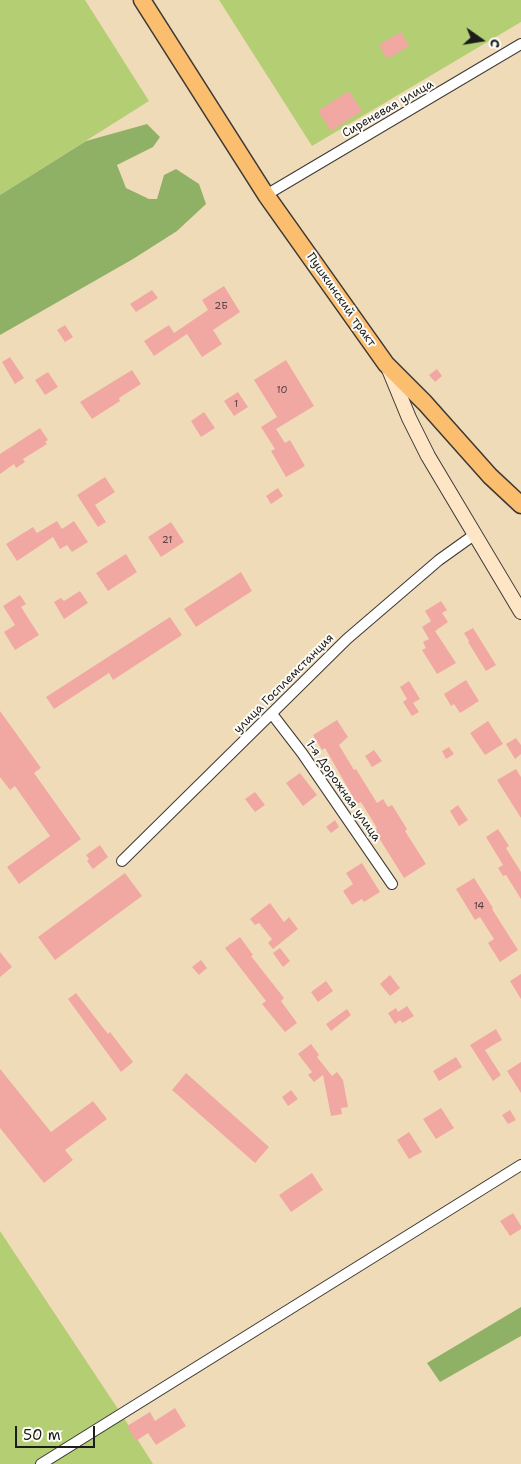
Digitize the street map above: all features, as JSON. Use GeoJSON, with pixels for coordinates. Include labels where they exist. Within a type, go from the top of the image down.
{"type":"FeatureCollection","features":[{"type":"Feature","properties":{"kind":"main road","name":"Пушкинский тракт"},"geometry":{"type":"LineString","coordinates":[[142,0],[266,194],[386,364],[409,418],[428,456],[521,612]]}},
{"type":"Feature","properties":{"kind":"main road"},"geometry":{"type":"LineString","coordinates":[[386,364],[425,403],[490,476],[521,505]]}},
{"type":"Feature","properties":{"kind":"street","name":"Сиреневая улица"},"geometry":{"type":"LineString","coordinates":[[266,194],[521,44]]}},
{"type":"Feature","properties":{"kind":"street","name":"улица Госплемстанция"},"geometry":{"type":"LineString","coordinates":[[122,861],[353,634],[439,560],[474,535]]}},
{"type":"Feature","properties":{"kind":"street","name":"1-я Дорожная улица"},"geometry":{"type":"LineString","coordinates":[[272,714],[302,752],[392,884]]}},
{"type":"Feature","properties":{"kind":"street"},"geometry":{"type":"LineString","coordinates":[[41,1464],[521,1165]]}},
{"type":"Feature","properties":{"kind":"green space"},"geometry":{"type":"Polygon","coordinates":[[[0,0],[85,0],[149,101],[0,195],[0,0]]]}},
{"type":"Feature","properties":{"kind":"green space"},"geometry":{"type":"Polygon","coordinates":[[[219,0],[521,0],[521,22],[312,146],[219,0]]]}},
{"type":"Feature","properties":{"kind":"green space"},"geometry":{"type":"Polygon","coordinates":[[[147,124],[160,137],[153,147],[117,165],[126,188],[149,199],[157,199],[164,175],[176,169],[199,184],[206,204],[177,231],[133,259],[0,335],[0,195],[86,141],[147,124]]]}},
{"type":"Feature","properties":{"kind":"green space"},"geometry":{"type":"Polygon","coordinates":[[[0,1231],[122,1415],[153,1464],[0,1464],[0,1231]]]}},
{"type":"Feature","properties":{"kind":"green space"},"geometry":{"type":"Polygon","coordinates":[[[521,1307],[521,1336],[440,1382],[427,1363],[521,1307]]]}},
{"type":"Feature","properties":{"kind":"building"},"geometry":{"type":"Polygon","coordinates":[[[401,32],[409,46],[387,59],[379,45],[401,32]]]}},
{"type":"Feature","properties":{"kind":"building"},"geometry":{"type":"Polygon","coordinates":[[[349,91],[362,111],[331,131],[318,111],[349,91]]]}},
{"type":"Feature","properties":{"kind":"building"},"geometry":{"type":"Polygon","coordinates":[[[224,286],[240,312],[213,330],[222,344],[202,357],[187,334],[154,356],[144,341],[169,325],[174,333],[208,310],[202,300],[224,286]]]}},
{"type":"Feature","properties":{"kind":"building"},"geometry":{"type":"Polygon","coordinates":[[[152,290],[158,298],[136,312],[130,304],[152,290]]]}},
{"type":"Feature","properties":{"kind":"building"},"geometry":{"type":"Polygon","coordinates":[[[65,325],[73,337],[65,342],[57,330],[65,325]]]}},
{"type":"Feature","properties":{"kind":"building"},"geometry":{"type":"Polygon","coordinates":[[[10,357],[24,378],[15,384],[2,362],[10,357]]]}},
{"type":"Feature","properties":{"kind":"building"},"geometry":{"type":"Polygon","coordinates":[[[286,360],[314,406],[276,429],[285,443],[290,440],[305,466],[286,477],[271,451],[275,449],[261,427],[277,417],[254,380],[286,360]]]}},
{"type":"Feature","properties":{"kind":"building"},"geometry":{"type":"Polygon","coordinates":[[[437,369],[442,376],[435,382],[429,375],[437,369]]]}},
{"type":"Feature","properties":{"kind":"building"},"geometry":{"type":"Polygon","coordinates":[[[132,370],[141,384],[119,398],[120,401],[92,419],[80,402],[132,370]]]}},
{"type":"Feature","properties":{"kind":"building"},"geometry":{"type":"Polygon","coordinates":[[[48,372],[58,387],[45,395],[35,380],[48,372]]]}},
{"type":"Feature","properties":{"kind":"building"},"geometry":{"type":"Polygon","coordinates":[[[238,392],[248,407],[234,416],[224,401],[238,392]]]}},
{"type":"Feature","properties":{"kind":"building"},"geometry":{"type":"Polygon","coordinates":[[[204,412],[215,428],[201,437],[191,421],[204,412]]]}},
{"type":"Feature","properties":{"kind":"building"},"geometry":{"type":"Polygon","coordinates":[[[40,428],[48,440],[45,442],[47,444],[23,459],[25,462],[16,468],[14,464],[0,474],[0,454],[40,428]]]}},
{"type":"Feature","properties":{"kind":"building"},"geometry":{"type":"Polygon","coordinates":[[[105,477],[115,492],[95,505],[106,522],[98,527],[77,495],[105,477]]]}},
{"type":"Feature","properties":{"kind":"building"},"geometry":{"type":"Polygon","coordinates":[[[278,488],[283,496],[271,504],[266,496],[278,488]]]}},
{"type":"Feature","properties":{"kind":"building"},"geometry":{"type":"Polygon","coordinates":[[[57,521],[62,529],[74,521],[88,542],[72,552],[67,545],[60,549],[53,537],[17,561],[6,544],[33,527],[37,533],[57,521]]]}},
{"type":"Feature","properties":{"kind":"building"},"geometry":{"type":"Polygon","coordinates":[[[171,522],[184,542],[161,557],[148,537],[171,522]]]}},
{"type":"Feature","properties":{"kind":"building"},"geometry":{"type":"Polygon","coordinates":[[[126,554],[137,572],[108,591],[96,573],[126,554]]]}},
{"type":"Feature","properties":{"kind":"building"},"geometry":{"type":"Polygon","coordinates":[[[241,572],[252,591],[196,627],[184,609],[241,572]]]}},
{"type":"Feature","properties":{"kind":"building"},"geometry":{"type":"Polygon","coordinates":[[[80,591],[88,603],[64,619],[54,602],[61,598],[64,601],[80,591]]]}},
{"type":"Feature","properties":{"kind":"building"},"geometry":{"type":"Polygon","coordinates":[[[20,595],[26,604],[21,607],[39,635],[15,650],[4,632],[15,625],[3,606],[20,595]]]}},
{"type":"Feature","properties":{"kind":"building"},"geometry":{"type":"Polygon","coordinates":[[[441,601],[447,610],[442,613],[448,622],[435,631],[456,663],[437,674],[422,650],[426,648],[423,642],[429,639],[422,627],[431,621],[425,611],[441,601]]]}},
{"type":"Feature","properties":{"kind":"building"},"geometry":{"type":"Polygon","coordinates":[[[170,617],[182,635],[113,680],[109,673],[54,709],[46,697],[170,617]]]}},
{"type":"Feature","properties":{"kind":"building"},"geometry":{"type":"Polygon","coordinates":[[[473,628],[496,665],[486,671],[464,633],[473,628]]]}},
{"type":"Feature","properties":{"kind":"building"},"geometry":{"type":"Polygon","coordinates":[[[466,680],[479,701],[460,713],[454,704],[451,706],[444,694],[466,680]]]}},
{"type":"Feature","properties":{"kind":"building"},"geometry":{"type":"Polygon","coordinates":[[[409,681],[420,699],[413,703],[419,712],[412,716],[403,702],[407,699],[400,687],[409,681]]]}},
{"type":"Feature","properties":{"kind":"building"},"geometry":{"type":"Polygon","coordinates":[[[0,711],[41,768],[34,773],[81,839],[19,884],[7,867],[50,836],[15,786],[10,790],[0,777],[0,711]]]}},
{"type":"Feature","properties":{"kind":"building"},"geometry":{"type":"Polygon","coordinates":[[[337,720],[348,737],[339,745],[354,770],[356,769],[377,803],[383,799],[388,807],[392,805],[407,829],[405,831],[426,864],[404,878],[374,830],[377,828],[361,802],[357,804],[325,748],[322,750],[313,735],[337,720]]]}},
{"type":"Feature","properties":{"kind":"building"},"geometry":{"type":"Polygon","coordinates":[[[488,721],[503,744],[485,755],[470,733],[488,721]]]}},
{"type":"Feature","properties":{"kind":"building"},"geometry":{"type":"Polygon","coordinates":[[[516,738],[521,745],[521,754],[515,759],[506,744],[516,738]]]}},
{"type":"Feature","properties":{"kind":"building"},"geometry":{"type":"Polygon","coordinates":[[[449,747],[454,754],[446,759],[442,751],[449,747]]]}},
{"type":"Feature","properties":{"kind":"building"},"geometry":{"type":"Polygon","coordinates":[[[374,750],[382,761],[372,767],[365,756],[374,750]]]}},
{"type":"Feature","properties":{"kind":"building"},"geometry":{"type":"Polygon","coordinates":[[[516,769],[521,777],[521,818],[497,780],[516,769]]]}},
{"type":"Feature","properties":{"kind":"building"},"geometry":{"type":"Polygon","coordinates":[[[300,773],[317,795],[303,806],[286,783],[300,773]]]}},
{"type":"Feature","properties":{"kind":"building"},"geometry":{"type":"Polygon","coordinates":[[[255,792],[265,805],[255,812],[245,799],[255,792]]]}},
{"type":"Feature","properties":{"kind":"building"},"geometry":{"type":"Polygon","coordinates":[[[458,805],[468,820],[459,826],[450,811],[458,805]]]}},
{"type":"Feature","properties":{"kind":"building"},"geometry":{"type":"Polygon","coordinates":[[[335,820],[339,827],[331,833],[326,827],[335,820]]]}},
{"type":"Feature","properties":{"kind":"building"},"geometry":{"type":"Polygon","coordinates":[[[498,829],[509,846],[506,848],[521,872],[521,899],[506,875],[503,876],[498,868],[503,865],[486,837],[498,829]]]}},
{"type":"Feature","properties":{"kind":"building"},"geometry":{"type":"Polygon","coordinates":[[[100,845],[108,857],[93,869],[87,861],[89,859],[86,855],[100,845]]]}},
{"type":"Feature","properties":{"kind":"building"},"geometry":{"type":"Polygon","coordinates":[[[362,863],[380,892],[364,902],[362,899],[352,905],[343,891],[353,884],[346,873],[362,863]]]}},
{"type":"Feature","properties":{"kind":"building"},"geometry":{"type":"Polygon","coordinates":[[[125,873],[142,896],[55,960],[38,937],[125,873]]]}},
{"type":"Feature","properties":{"kind":"building"},"geometry":{"type":"Polygon","coordinates":[[[474,878],[518,950],[500,962],[488,943],[494,939],[480,917],[475,920],[456,889],[474,878]]]}},
{"type":"Feature","properties":{"kind":"building"},"geometry":{"type":"Polygon","coordinates":[[[270,903],[284,922],[289,917],[298,929],[273,949],[268,943],[272,939],[259,923],[255,925],[250,919],[270,903]]]}},
{"type":"Feature","properties":{"kind":"building"},"geometry":{"type":"Polygon","coordinates":[[[240,937],[253,955],[251,956],[284,998],[281,1001],[297,1023],[285,1032],[262,1004],[266,1001],[225,948],[240,937]]]}},
{"type":"Feature","properties":{"kind":"building"},"geometry":{"type":"Polygon","coordinates":[[[280,948],[290,961],[283,967],[273,953],[280,948]]]}},
{"type":"Feature","properties":{"kind":"building"},"geometry":{"type":"Polygon","coordinates":[[[0,952],[12,967],[0,977],[0,952]]]}},
{"type":"Feature","properties":{"kind":"building"},"geometry":{"type":"Polygon","coordinates":[[[201,960],[207,968],[199,975],[192,967],[201,960]]]}},
{"type":"Feature","properties":{"kind":"building"},"geometry":{"type":"Polygon","coordinates":[[[521,974],[521,999],[510,981],[521,974]]]}},
{"type":"Feature","properties":{"kind":"building"},"geometry":{"type":"Polygon","coordinates":[[[390,975],[400,988],[390,996],[380,984],[390,975]]]}},
{"type":"Feature","properties":{"kind":"building"},"geometry":{"type":"Polygon","coordinates":[[[326,981],[333,991],[318,1002],[311,992],[326,981]]]}},
{"type":"Feature","properties":{"kind":"building"},"geometry":{"type":"Polygon","coordinates":[[[76,993],[133,1062],[121,1072],[68,999],[76,993]]]}},
{"type":"Feature","properties":{"kind":"building"},"geometry":{"type":"Polygon","coordinates":[[[407,1006],[414,1016],[402,1023],[400,1020],[395,1024],[388,1013],[396,1008],[398,1012],[407,1006]]]}},
{"type":"Feature","properties":{"kind":"building"},"geometry":{"type":"Polygon","coordinates":[[[347,1009],[351,1015],[331,1031],[326,1024],[347,1009]]]}},
{"type":"Feature","properties":{"kind":"building"},"geometry":{"type":"Polygon","coordinates":[[[496,1029],[502,1040],[485,1050],[501,1075],[493,1081],[470,1045],[496,1029]]]}},
{"type":"Feature","properties":{"kind":"building"},"geometry":{"type":"Polygon","coordinates":[[[311,1044],[319,1055],[317,1057],[332,1076],[337,1072],[343,1080],[348,1107],[341,1108],[342,1114],[331,1116],[323,1075],[314,1082],[308,1075],[312,1072],[298,1054],[311,1044]]]}},
{"type":"Feature","properties":{"kind":"building"},"geometry":{"type":"Polygon","coordinates":[[[456,1057],[462,1067],[439,1081],[433,1071],[456,1057]]]}},
{"type":"Feature","properties":{"kind":"building"},"geometry":{"type":"Polygon","coordinates":[[[521,1062],[521,1093],[507,1071],[521,1062]]]}},
{"type":"Feature","properties":{"kind":"building"},"geometry":{"type":"Polygon","coordinates":[[[0,1069],[51,1132],[93,1101],[107,1119],[65,1150],[73,1160],[44,1183],[0,1128],[0,1069]]]}},
{"type":"Feature","properties":{"kind":"building"},"geometry":{"type":"Polygon","coordinates":[[[186,1073],[269,1147],[255,1163],[172,1090],[186,1073]]]}},
{"type":"Feature","properties":{"kind":"building"},"geometry":{"type":"Polygon","coordinates":[[[291,1090],[298,1099],[288,1106],[282,1097],[291,1090]]]}},
{"type":"Feature","properties":{"kind":"building"},"geometry":{"type":"Polygon","coordinates":[[[441,1108],[454,1128],[436,1139],[423,1119],[441,1108]]]}},
{"type":"Feature","properties":{"kind":"building"},"geometry":{"type":"Polygon","coordinates":[[[510,1110],[516,1120],[508,1124],[502,1115],[510,1110]]]}},
{"type":"Feature","properties":{"kind":"building"},"geometry":{"type":"Polygon","coordinates":[[[409,1132],[422,1152],[409,1159],[397,1140],[409,1132]]]}},
{"type":"Feature","properties":{"kind":"building"},"geometry":{"type":"Polygon","coordinates":[[[312,1173],[323,1190],[291,1212],[279,1195],[312,1173]]]}},
{"type":"Feature","properties":{"kind":"building"},"geometry":{"type":"Polygon","coordinates":[[[513,1213],[521,1229],[510,1236],[500,1221],[513,1213]]]}},
{"type":"Feature","properties":{"kind":"building"},"geometry":{"type":"Polygon","coordinates":[[[175,1408],[186,1426],[156,1445],[148,1433],[136,1441],[127,1426],[150,1412],[155,1421],[175,1408]]]}}]}
